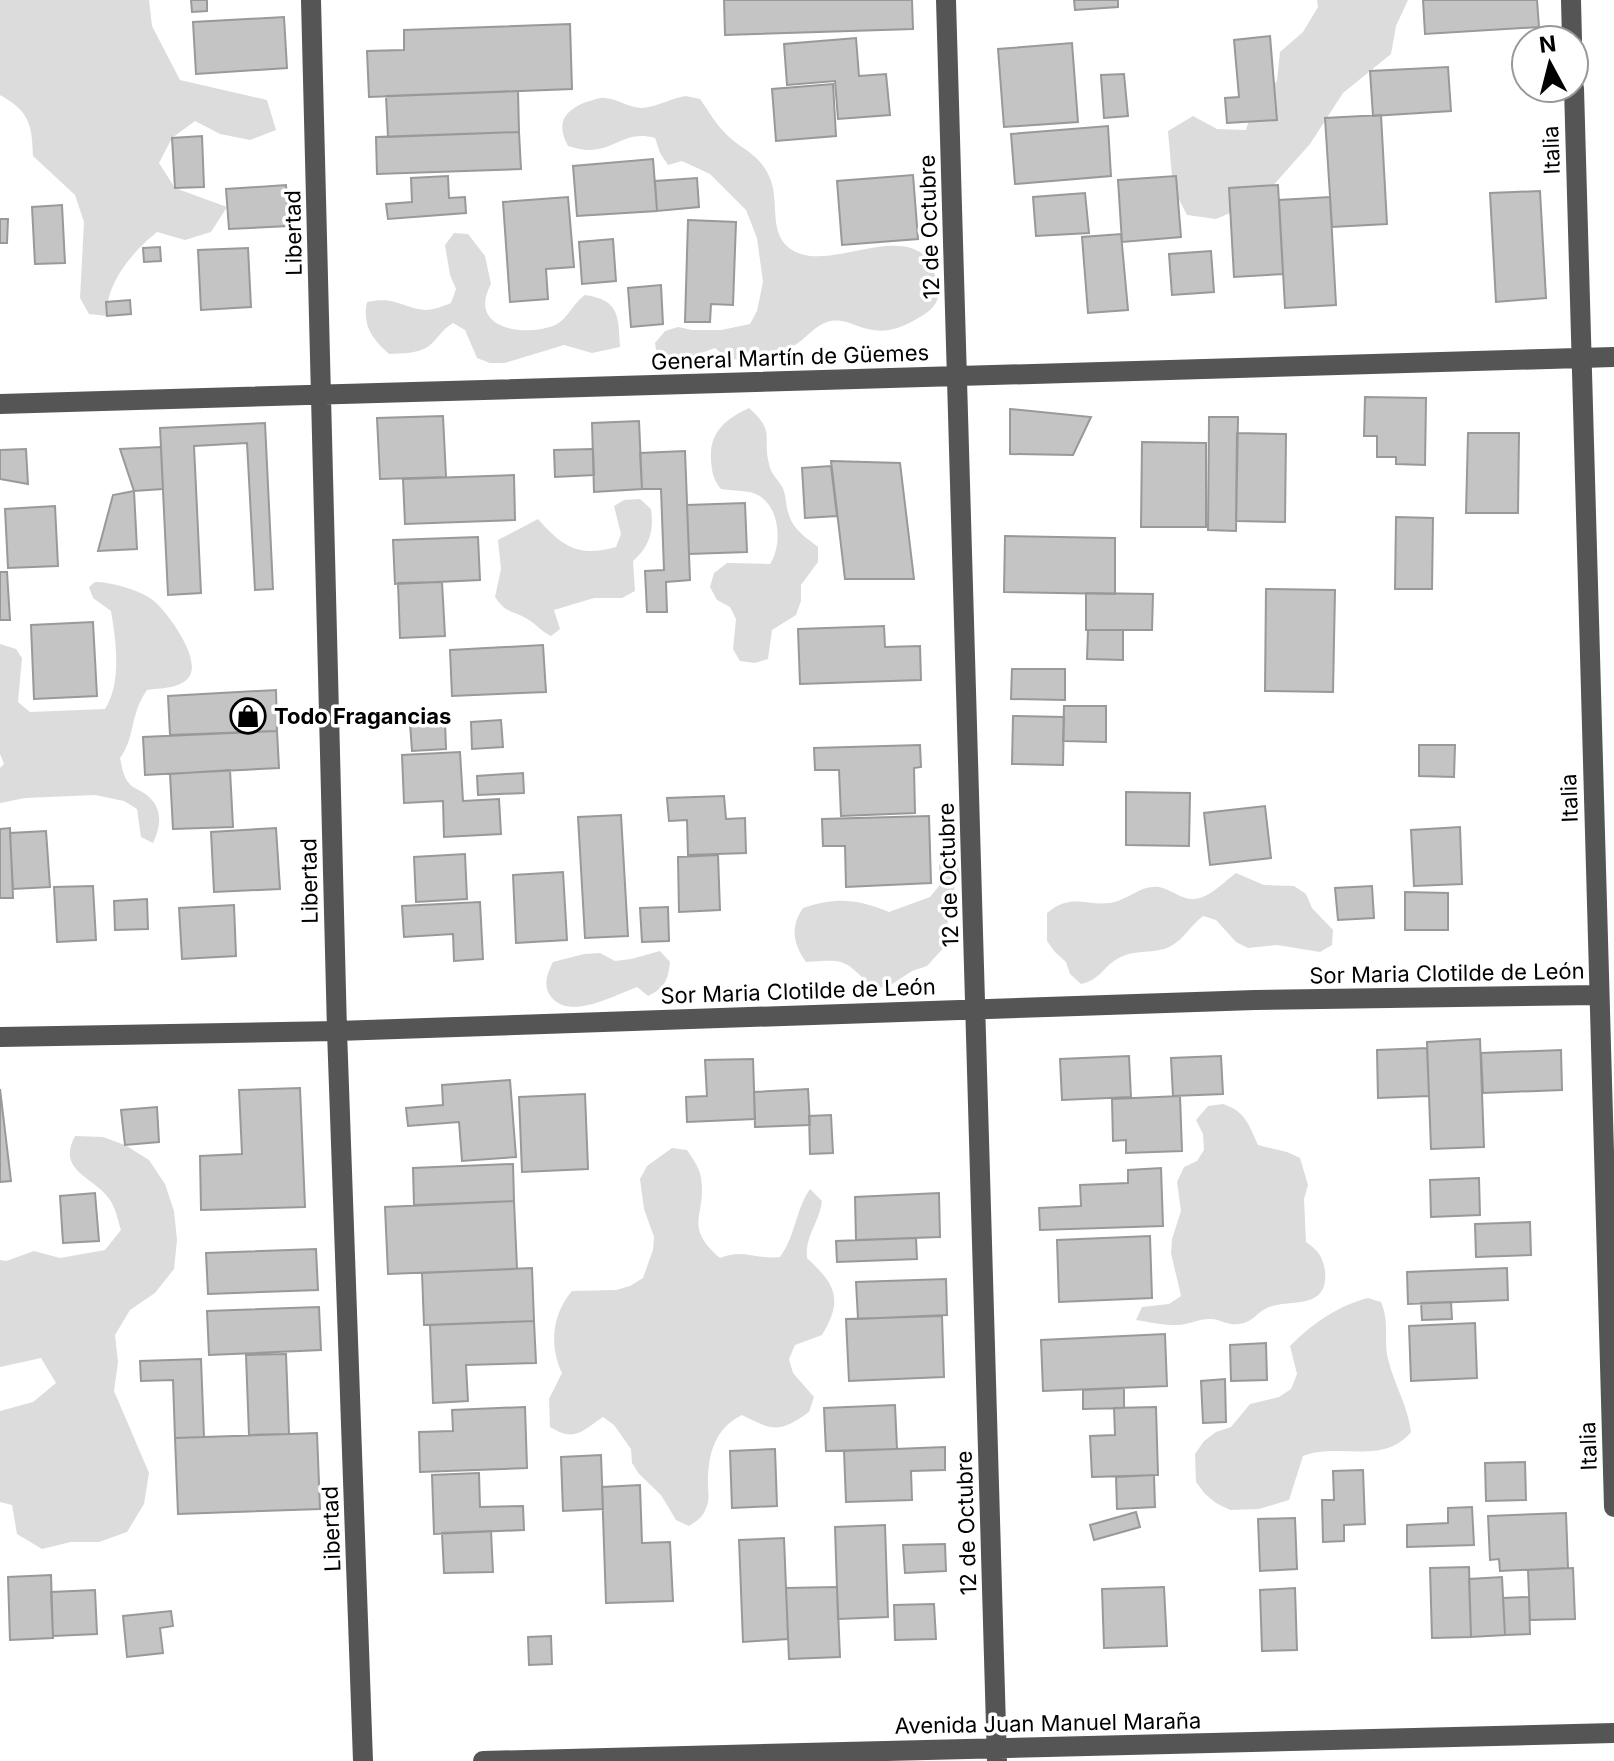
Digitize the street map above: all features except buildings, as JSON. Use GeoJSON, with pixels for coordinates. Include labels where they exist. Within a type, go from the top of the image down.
{"type":"FeatureCollection","features":[{"type":"Feature","properties":{"kind":"street","name":"Libertad"},"geometry":{"type":"LineString","coordinates":[[311,0],[337,1031],[363,1761]]}},
{"type":"Feature","properties":{"kind":"street","name":"12 de Octubre"},"geometry":{"type":"LineString","coordinates":[[946,0],[997,1755]]}},
{"type":"Feature","properties":{"kind":"street"},"geometry":{"type":"LineString","coordinates":[[1571,0],[1572,24]]}},
{"type":"Feature","properties":{"kind":"street","name":"Italia"},"geometry":{"type":"LineString","coordinates":[[1574,104],[1614,1507]]}},
{"type":"Feature","properties":{"kind":"street","name":"General Martín de Güemes"},"geometry":{"type":"LineString","coordinates":[[0,404],[1614,357]]}},
{"type":"Feature","properties":{"kind":"street","name":"Sor Maria Clotilde de León"},"geometry":{"type":"LineString","coordinates":[[0,1037],[337,1031],[1255,1000],[1598,995]]}},
{"type":"Feature","properties":{"kind":"street","name":"Avenida Juan Manuel Maraña"},"geometry":{"type":"LineString","coordinates":[[483,1761],[997,1755],[1614,1733]]}},
{"type":"Feature","properties":{"kind":"shaded area"},"geometry":{"type":"Polygon","coordinates":[[[0,0],[149,0],[152,26],[180,80],[267,100],[276,130],[250,140],[220,134],[195,121],[172,138],[159,163],[175,188],[227,207],[211,232],[185,240],[157,232],[148,240],[130,258],[116,280],[107,316],[89,314],[80,298],[84,222],[75,195],[33,156],[32,135],[27,120],[17,107],[0,95],[0,0]]]}},
{"type":"Feature","properties":{"kind":"shaded area"},"geometry":{"type":"Polygon","coordinates":[[[1317,0],[1408,0],[1396,26],[1391,54],[1343,93],[1310,144],[1270,189],[1244,207],[1216,219],[1187,215],[1173,188],[1168,131],[1193,116],[1217,129],[1246,130],[1254,103],[1277,81],[1280,52],[1303,32],[1318,7],[1317,0]]]}},
{"type":"Feature","properties":{"kind":"shaded area"},"geometry":{"type":"Polygon","coordinates":[[[686,96],[700,99],[725,133],[762,164],[771,181],[778,232],[790,248],[801,254],[817,256],[894,246],[911,248],[924,256],[934,271],[939,289],[934,306],[914,321],[889,330],[868,329],[848,322],[827,322],[788,349],[756,360],[734,359],[715,348],[671,364],[657,356],[655,343],[665,331],[678,327],[721,330],[750,324],[757,311],[763,282],[757,238],[746,210],[710,174],[682,161],[668,165],[655,138],[632,137],[595,150],[583,150],[568,146],[562,125],[572,110],[598,99],[610,99],[642,108],[686,96]]]}},
{"type":"Feature","properties":{"kind":"shaded area"},"geometry":{"type":"Polygon","coordinates":[[[454,233],[468,234],[485,256],[491,284],[486,311],[492,320],[513,329],[540,329],[558,324],[585,295],[596,297],[611,305],[615,311],[620,347],[592,353],[564,345],[505,363],[490,363],[477,358],[465,330],[453,323],[425,349],[389,354],[367,325],[367,302],[392,301],[425,310],[451,303],[456,289],[450,275],[445,245],[454,233]]]}},
{"type":"Feature","properties":{"kind":"shaded area"},"geometry":{"type":"Polygon","coordinates":[[[749,408],[763,423],[770,467],[783,488],[791,520],[818,547],[818,562],[801,585],[801,601],[796,615],[772,630],[768,659],[755,663],[740,661],[733,649],[736,619],[730,607],[717,600],[710,587],[714,573],[727,563],[770,564],[777,545],[773,513],[762,497],[746,491],[721,489],[712,472],[711,450],[716,434],[726,422],[749,408]]]}},
{"type":"Feature","properties":{"kind":"shaded area"},"geometry":{"type":"Polygon","coordinates":[[[640,499],[651,509],[652,524],[647,544],[633,561],[635,591],[622,598],[594,598],[554,610],[560,629],[551,636],[507,610],[495,597],[501,569],[498,540],[538,519],[563,543],[572,547],[591,551],[616,547],[621,534],[614,506],[624,500],[640,499]]]}},
{"type":"Feature","properties":{"kind":"shaded area"},"geometry":{"type":"Polygon","coordinates":[[[95,582],[126,587],[154,601],[175,626],[191,659],[192,669],[185,681],[147,690],[137,708],[128,742],[120,758],[128,782],[150,798],[158,810],[158,829],[153,843],[141,837],[137,809],[124,801],[95,795],[25,798],[0,803],[0,768],[4,764],[0,754],[0,644],[16,649],[22,658],[18,702],[30,712],[105,709],[114,687],[116,648],[111,611],[93,598],[89,587],[95,582]]]}},
{"type":"Feature","properties":{"kind":"shaded area"},"geometry":{"type":"Polygon","coordinates":[[[946,852],[957,862],[960,875],[949,901],[947,944],[927,966],[912,971],[886,988],[871,986],[855,970],[837,961],[806,962],[798,949],[795,935],[796,922],[803,908],[846,901],[889,912],[930,897],[939,886],[939,865],[946,852]]]}},
{"type":"Feature","properties":{"kind":"shaded area"},"geometry":{"type":"Polygon","coordinates":[[[1236,873],[1264,885],[1294,886],[1306,894],[1312,908],[1333,930],[1332,945],[1320,952],[1277,945],[1248,948],[1236,942],[1216,920],[1203,916],[1171,946],[1124,956],[1081,984],[1070,974],[1066,962],[1047,941],[1047,913],[1057,906],[1074,901],[1108,903],[1153,887],[1184,898],[1200,898],[1236,873]]]}},
{"type":"Feature","properties":{"kind":"shaded area"},"geometry":{"type":"Polygon","coordinates":[[[660,951],[670,962],[668,974],[665,983],[648,996],[637,987],[593,1004],[570,1007],[552,998],[547,989],[547,976],[553,962],[600,953],[615,961],[660,951]]]}},
{"type":"Feature","properties":{"kind":"shaded area"},"geometry":{"type":"Polygon","coordinates":[[[1223,1104],[1241,1115],[1258,1145],[1300,1158],[1308,1185],[1304,1199],[1306,1242],[1321,1258],[1325,1271],[1324,1284],[1320,1293],[1313,1298],[1265,1309],[1243,1323],[1209,1319],[1174,1325],[1136,1320],[1142,1307],[1169,1304],[1181,1296],[1171,1253],[1181,1211],[1177,1182],[1184,1167],[1197,1161],[1204,1150],[1203,1134],[1196,1120],[1208,1106],[1223,1104]]]}},
{"type":"Feature","properties":{"kind":"shaded area"},"geometry":{"type":"Polygon","coordinates":[[[75,1136],[103,1137],[125,1145],[149,1160],[165,1184],[174,1211],[177,1240],[174,1269],[155,1293],[130,1310],[115,1335],[118,1362],[114,1391],[149,1473],[144,1504],[127,1532],[99,1542],[71,1542],[42,1549],[17,1534],[12,1505],[0,1502],[0,1411],[33,1402],[56,1383],[41,1358],[0,1367],[0,1260],[6,1261],[34,1251],[60,1258],[105,1250],[121,1230],[110,1200],[79,1172],[70,1158],[75,1136]]]}},
{"type":"Feature","properties":{"kind":"shaded area"},"geometry":{"type":"Polygon","coordinates":[[[672,1148],[687,1150],[699,1171],[702,1191],[699,1228],[709,1247],[720,1258],[736,1254],[780,1257],[810,1189],[822,1201],[808,1243],[807,1258],[830,1284],[834,1302],[822,1335],[795,1345],[789,1359],[793,1373],[814,1397],[809,1412],[791,1424],[776,1427],[742,1415],[732,1421],[719,1435],[711,1453],[707,1505],[701,1516],[689,1526],[676,1520],[661,1495],[639,1474],[632,1463],[631,1449],[614,1425],[603,1417],[578,1433],[566,1434],[550,1427],[549,1399],[562,1373],[554,1341],[560,1310],[572,1291],[616,1290],[643,1278],[653,1250],[654,1237],[644,1209],[640,1179],[647,1166],[672,1148]]]}},
{"type":"Feature","properties":{"kind":"shaded area"},"geometry":{"type":"Polygon","coordinates":[[[1368,1298],[1381,1302],[1384,1310],[1388,1359],[1411,1432],[1400,1442],[1374,1451],[1331,1451],[1303,1456],[1289,1500],[1259,1509],[1230,1510],[1216,1503],[1196,1482],[1195,1454],[1204,1441],[1216,1432],[1231,1427],[1250,1404],[1279,1397],[1291,1389],[1297,1374],[1290,1346],[1326,1317],[1368,1298]]]}},
{"type":"Feature","properties":{"kind":"place","name":"Todo Fragancias"},"geometry":{"type":"Point","coordinates":[248,716]}}]}
